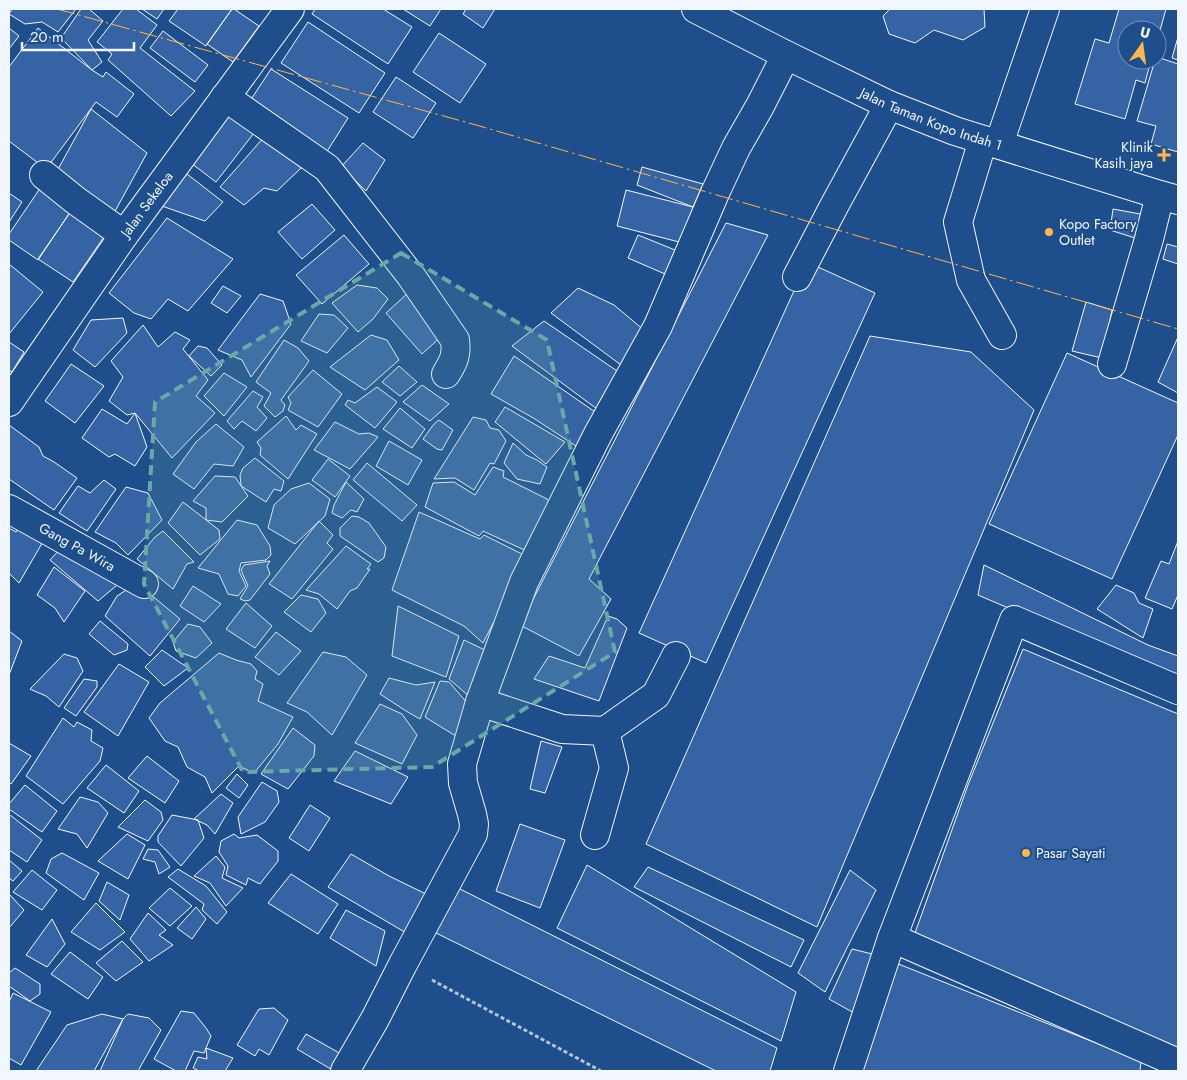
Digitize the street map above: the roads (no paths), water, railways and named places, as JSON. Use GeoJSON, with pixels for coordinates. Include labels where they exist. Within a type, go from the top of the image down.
{"type":"FeatureCollection","features":[{"type":"Feature","properties":{"kind":"street","name":"Jalan Sekeloa"},"geometry":{"type":"LineString","coordinates":[[9,402],[124,235],[290,9]]}},
{"type":"Feature","properties":{"kind":"street","name":"Jalan Taman Kopo Indah 1"},"geometry":{"type":"LineString","coordinates":[[696,9],[889,105],[955,131],[1169,198]]}},
{"type":"Feature","properties":{"kind":"street"},"geometry":{"type":"LineString","coordinates":[[1002,335],[971,280],[958,222],[1045,9]]}},
{"type":"Feature","properties":{"kind":"street"},"geometry":{"type":"LineString","coordinates":[[345,1071],[375,1019],[473,834],[474,824],[463,783],[462,764],[480,702],[524,582],[598,434],[658,326],[715,192],[736,148],[786,55]]}},
{"type":"Feature","properties":{"kind":"street"},"geometry":{"type":"LineString","coordinates":[[225,97],[327,168],[411,276],[455,340],[455,358],[446,374]]}},
{"type":"Feature","properties":{"kind":"street"},"geometry":{"type":"LineString","coordinates":[[797,277],[889,105]]}},
{"type":"Feature","properties":{"kind":"street"},"geometry":{"type":"LineString","coordinates":[[44,175],[124,235]]}},
{"type":"Feature","properties":{"kind":"street"},"geometry":{"type":"LineString","coordinates":[[1112,364],[1149,239],[1169,198]]}},
{"type":"Feature","properties":{"kind":"street","name":"Gang Pa Wira"},"geometry":{"type":"LineString","coordinates":[[9,509],[144,584]]}},
{"type":"Feature","properties":{"kind":"street"},"geometry":{"type":"LineString","coordinates":[[848,1071],[892,938],[1014,620],[1178,690]]}},
{"type":"Feature","properties":{"kind":"street"},"geometry":{"type":"LineString","coordinates":[[480,702],[562,729],[605,732],[656,695],[676,656]]}},
{"type":"Feature","properties":{"kind":"street"},"geometry":{"type":"LineString","coordinates":[[596,835],[614,768],[605,732]]}},
{"type":"Feature","properties":{"kind":"street"},"geometry":{"type":"LineString","coordinates":[[892,938],[1178,1063]]}},
{"type":"Feature","properties":{"kind":"place","name":"Klinik Kasih jaya"},"geometry":{"type":"Point","coordinates":[1164,155]}},
{"type":"Feature","properties":{"kind":"place","name":"Kopo Factory Outlet"},"geometry":{"type":"Point","coordinates":[1049,232]}},
{"type":"Feature","properties":{"kind":"place","name":"Pasar Sayati"},"geometry":{"type":"Point","coordinates":[1026,853]}}]}
